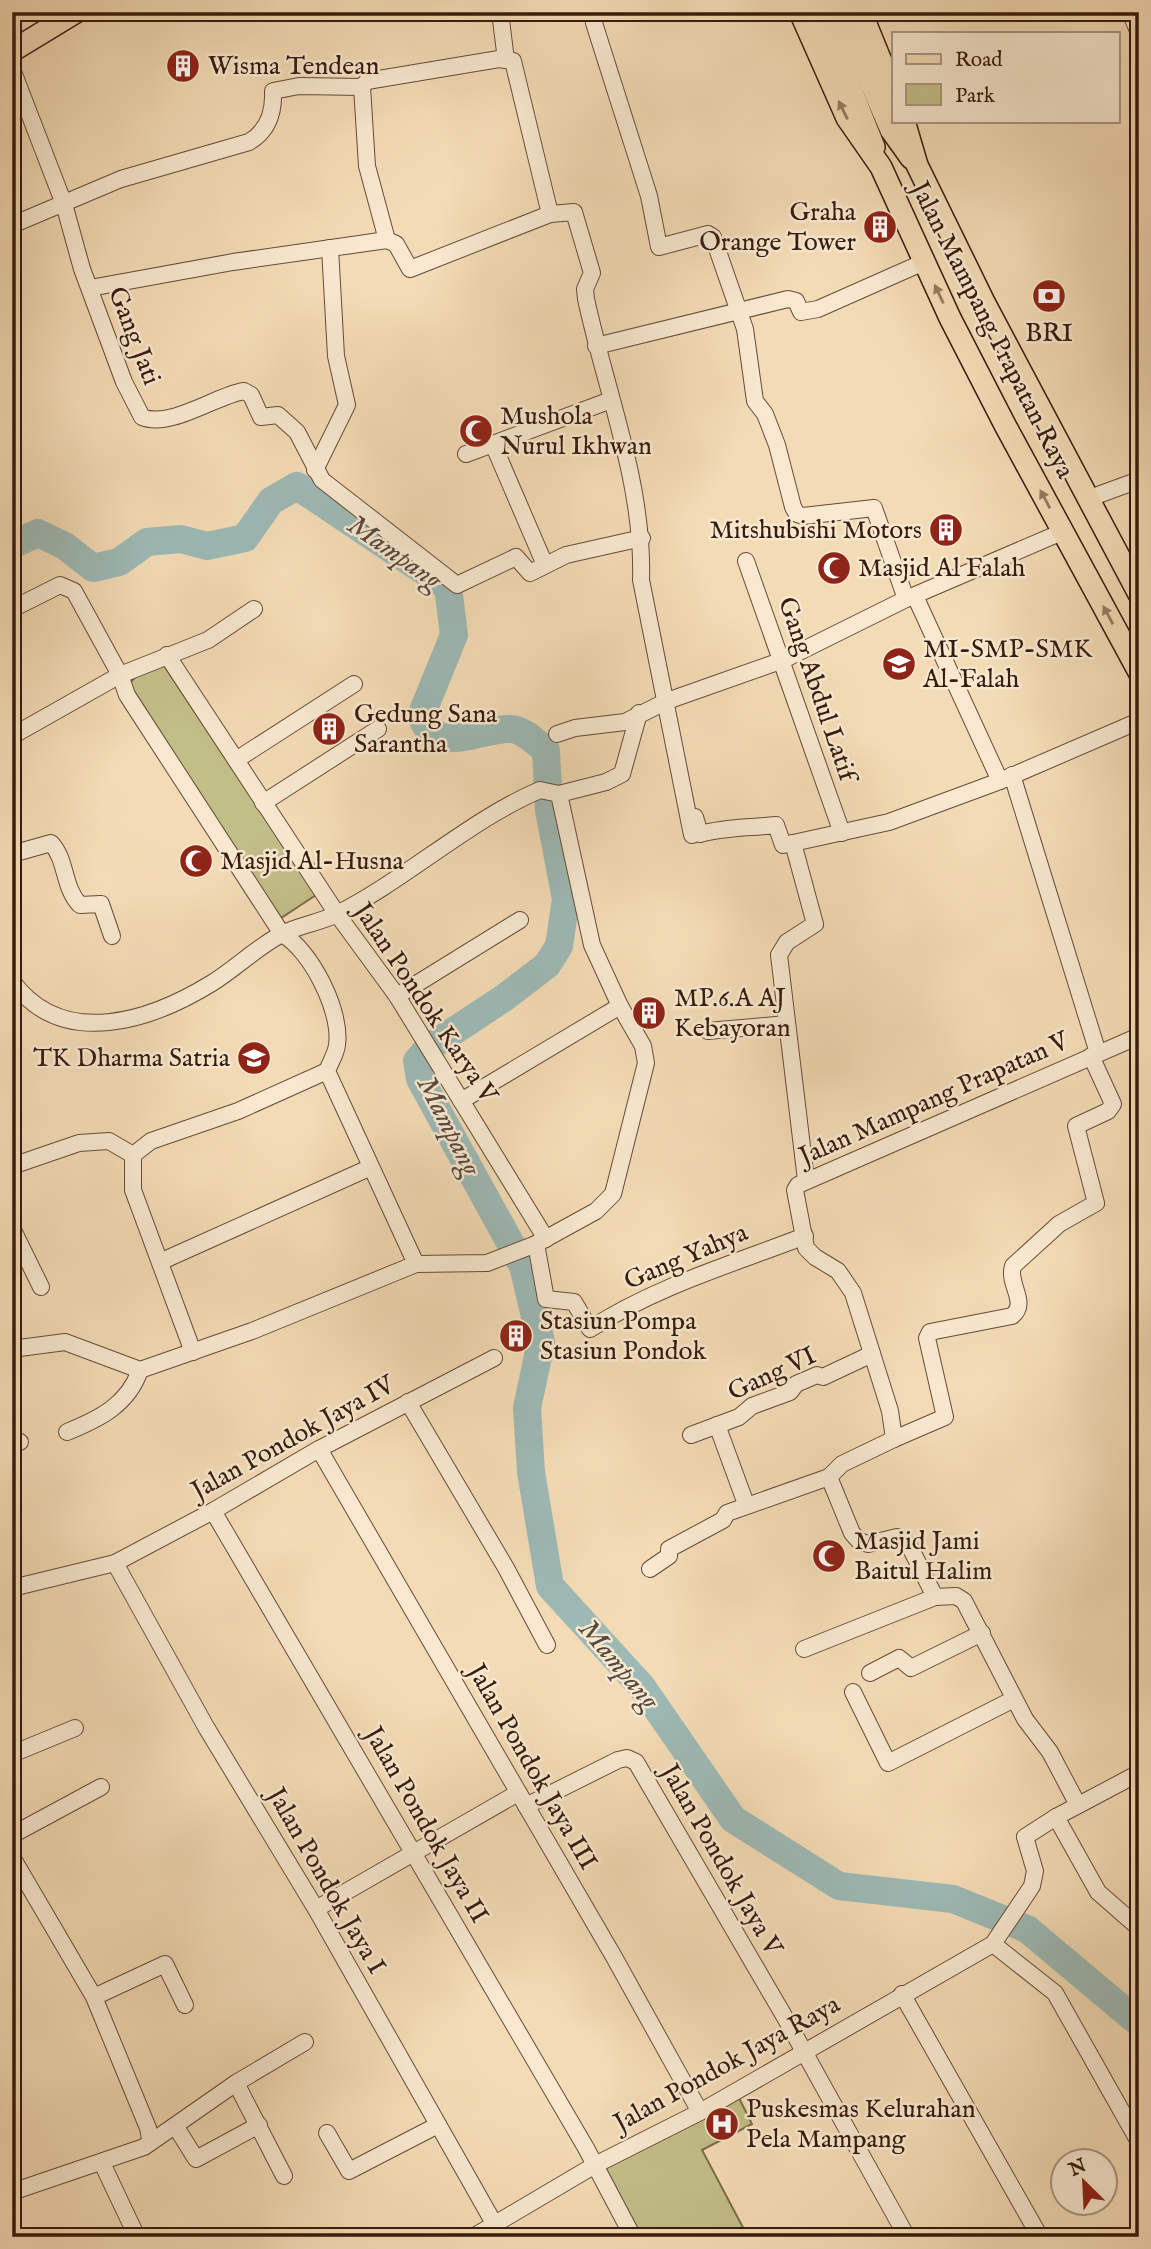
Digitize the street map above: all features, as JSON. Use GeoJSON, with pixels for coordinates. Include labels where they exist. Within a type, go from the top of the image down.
{"type":"FeatureCollection","features":[{"type":"Feature","properties":{"kind":"main road"},"geometry":{"type":"LineString","coordinates":[[12,51],[76,12]]}},
{"type":"Feature","properties":{"kind":"main road","name":"Jalan Mampang Prapatan Raya"},"geometry":{"type":"LineString","coordinates":[[800,12],[847,118],[881,167],[924,262],[1005,425],[1139,672]]}},
{"type":"Feature","properties":{"kind":"main road"},"geometry":{"type":"LineString","coordinates":[[820,12],[864,115],[881,167]]}},
{"type":"Feature","properties":{"kind":"main road"},"geometry":{"type":"LineString","coordinates":[[840,12],[891,130],[917,165]]}},
{"type":"Feature","properties":{"kind":"main road"},"geometry":{"type":"LineString","coordinates":[[861,12],[892,88]]}},
{"type":"Feature","properties":{"kind":"main road","name":"Jalan Mampang Prapatan Raya"},"geometry":{"type":"LineString","coordinates":[[904,122],[917,165],[985,304],[1139,594]]}},
{"type":"Feature","properties":{"kind":"street"},"geometry":{"type":"LineString","coordinates":[[500,12],[550,215]]}},
{"type":"Feature","properties":{"kind":"street"},"geometry":{"type":"LineString","coordinates":[[593,12],[594,23],[649,196],[659,247],[711,235],[747,338],[755,401],[765,414],[777,445],[793,507],[797,514],[803,516],[874,508],[910,598],[1006,778],[1094,1055],[1113,1104],[1108,1111],[1076,1126],[1096,1203],[1059,1224],[1013,1266],[1011,1275],[1020,1304],[1018,1311],[1012,1316],[930,1332],[927,1338],[945,1417],[842,1464],[829,1477],[746,1504],[682,1540],[669,1549],[669,1556],[650,1569]]}},
{"type":"Feature","properties":{"kind":"street"},"geometry":{"type":"LineString","coordinates":[[1130,12],[1139,33]]}},
{"type":"Feature","properties":{"kind":"street"},"geometry":{"type":"LineString","coordinates":[[387,240],[367,166],[362,87],[367,81],[472,61],[510,61]]}},
{"type":"Feature","properties":{"kind":"street","name":"Gang Jati"},"geometry":{"type":"LineString","coordinates":[[12,69],[64,204],[90,288],[124,382],[142,417],[151,420],[179,414],[244,391],[251,395],[261,417],[278,415],[293,427],[312,466]]}},
{"type":"Feature","properties":{"kind":"street"},"geometry":{"type":"LineString","coordinates":[[12,225],[121,179],[249,142],[261,135],[274,107],[273,91],[299,86],[362,87]]}},
{"type":"Feature","properties":{"kind":"street"},"geometry":{"type":"LineString","coordinates":[[90,288],[387,240],[396,244],[410,269],[550,215],[569,210],[575,215],[592,273],[585,289],[596,346],[635,488],[642,538],[641,580],[692,835]]}},
{"type":"Feature","properties":{"kind":"street"},"geometry":{"type":"LineString","coordinates":[[330,248],[336,356],[347,405],[312,466],[337,494],[457,586],[516,557],[529,572],[566,555],[642,538]]}},
{"type":"Feature","properties":{"kind":"street"},"geometry":{"type":"LineString","coordinates":[[596,346],[788,299],[796,301],[802,312],[818,309],[924,262]]}},
{"type":"Feature","properties":{"kind":"street"},"geometry":{"type":"LineString","coordinates":[[466,454],[611,400]]}},
{"type":"Feature","properties":{"kind":"street"},"geometry":{"type":"LineString","coordinates":[[493,444],[545,565]]}},
{"type":"Feature","properties":{"kind":"street"},"geometry":{"type":"LineString","coordinates":[[1087,499],[1139,480]]}},
{"type":"Feature","properties":{"kind":"street"},"geometry":{"type":"LineString","coordinates":[[557,734],[575,728],[625,722],[639,713],[668,707],[783,660],[910,598],[1062,531]]}},
{"type":"Feature","properties":{"kind":"street","name":"Gang Abdul Latif"},"geometry":{"type":"LineString","coordinates":[[747,561],[842,832]]}},
{"type":"Feature","properties":{"kind":"street"},"geometry":{"type":"LineString","coordinates":[[12,609],[60,585],[74,591],[120,675],[127,695],[282,934],[293,940],[324,988],[336,1013],[337,1046],[327,1071],[238,1111],[151,1141],[133,1155]]}},
{"type":"Feature","properties":{"kind":"street"},"geometry":{"type":"LineString","coordinates":[[12,736],[120,675],[167,654],[208,640],[254,609]]}},
{"type":"Feature","properties":{"kind":"street","name":"Jalan Pondok Karya V"},"geometry":{"type":"LineString","coordinates":[[167,654],[337,914],[397,996],[421,1034],[461,1101],[537,1243]]}},
{"type":"Feature","properties":{"kind":"street"},"geometry":{"type":"LineString","coordinates":[[236,760],[354,684]]}},
{"type":"Feature","properties":{"kind":"street"},"geometry":{"type":"LineString","coordinates":[[668,707],[675,718],[700,834],[732,826],[741,831],[776,825],[783,845],[889,822],[1006,778],[1139,721]]}},
{"type":"Feature","properties":{"kind":"street"},"geometry":{"type":"LineString","coordinates":[[12,981],[43,1011],[70,1022],[102,1025],[125,1021],[166,1006],[211,984],[282,934],[337,914],[551,792],[606,782],[622,774],[639,713]]}},
{"type":"Feature","properties":{"kind":"street"},"geometry":{"type":"LineString","coordinates":[[264,803],[378,729]]}},
{"type":"Feature","properties":{"kind":"street"},"geometry":{"type":"LineString","coordinates":[[12,1349],[65,1342],[140,1370],[193,1352],[416,1264],[487,1263],[513,1254],[596,1211],[613,1194],[646,1063],[643,1045],[620,1006],[592,945],[551,792]]}},
{"type":"Feature","properties":{"kind":"street"},"geometry":{"type":"LineString","coordinates":[[12,854],[51,843],[61,859],[75,900],[80,905],[101,904],[112,936]]}},
{"type":"Feature","properties":{"kind":"street"},"geometry":{"type":"LineString","coordinates":[[793,843],[815,924],[787,942],[779,955],[806,1180]]}},
{"type":"Feature","properties":{"kind":"street"},"geometry":{"type":"LineString","coordinates":[[397,996],[520,920]]}},
{"type":"Feature","properties":{"kind":"street"},"geometry":{"type":"LineString","coordinates":[[461,1101],[620,1006]]}},
{"type":"Feature","properties":{"kind":"street"},"geometry":{"type":"LineString","coordinates":[[708,1031],[787,1024]]}},
{"type":"Feature","properties":{"kind":"street","name":"Jalan Mampang Prapatan V"},"geometry":{"type":"LineString","coordinates":[[894,1439],[890,1411],[846,1279],[814,1257],[806,1248],[795,1190],[806,1180],[974,1111],[1139,1036]]}},
{"type":"Feature","properties":{"kind":"street"},"geometry":{"type":"LineString","coordinates":[[327,1071],[369,1168],[416,1264]]}},
{"type":"Feature","properties":{"kind":"street"},"geometry":{"type":"LineString","coordinates":[[12,1167],[79,1143],[109,1141],[133,1155]]}},
{"type":"Feature","properties":{"kind":"street"},"geometry":{"type":"LineString","coordinates":[[133,1155],[133,1190],[162,1261],[193,1352]]}},
{"type":"Feature","properties":{"kind":"street"},"geometry":{"type":"LineString","coordinates":[[162,1261],[369,1168]]}},
{"type":"Feature","properties":{"kind":"street"},"geometry":{"type":"LineString","coordinates":[[12,1228],[41,1287]]}},
{"type":"Feature","properties":{"kind":"street","name":"Gang Yahya"},"geometry":{"type":"LineString","coordinates":[[537,1243],[546,1299],[574,1302],[590,1329],[613,1314],[702,1274],[805,1236]]}},
{"type":"Feature","properties":{"kind":"street","name":"Gang VI"},"geometry":{"type":"LineString","coordinates":[[691,1435],[739,1417],[759,1402],[790,1392],[796,1384],[817,1375],[823,1377],[872,1354]]}},
{"type":"Feature","properties":{"kind":"street","name":"Jalan Pondok Jaya IV"},"geometry":{"type":"LineString","coordinates":[[12,1588],[115,1563],[213,1511],[319,1449],[494,1358]]}},
{"type":"Feature","properties":{"kind":"street"},"geometry":{"type":"LineString","coordinates":[[67,1432],[110,1411],[127,1398],[140,1370]]}},
{"type":"Feature","properties":{"kind":"street"},"geometry":{"type":"LineString","coordinates":[[408,1402],[506,1568],[547,1645]]}},
{"type":"Feature","properties":{"kind":"street"},"geometry":{"type":"LineString","coordinates":[[717,1425],[746,1504]]}},
{"type":"Feature","properties":{"kind":"street","name":"Jalan Pondok Jaya III"},"geometry":{"type":"LineString","coordinates":[[319,1449],[700,2112]]}},
{"type":"Feature","properties":{"kind":"street"},"geometry":{"type":"LineString","coordinates":[[829,1477],[852,1533],[859,1541],[868,1544],[897,1537],[902,1539],[910,1547],[935,1597]]}},
{"type":"Feature","properties":{"kind":"street","name":"Jalan Pondok Jaya II"},"geometry":{"type":"LineString","coordinates":[[213,1511],[595,2165],[633,2237]]}},
{"type":"Feature","properties":{"kind":"street","name":"Jalan Pondok Jaya I"},"geometry":{"type":"LineString","coordinates":[[115,1563],[206,1727],[316,1909],[495,2225]]}},
{"type":"Feature","properties":{"kind":"street"},"geometry":{"type":"LineString","coordinates":[[804,1649],[935,1597],[956,1596],[964,1601],[1014,1699],[1050,1752],[1078,1805]]}},
{"type":"Feature","properties":{"kind":"street"},"geometry":{"type":"LineString","coordinates":[[870,1673],[899,1658],[906,1667],[911,1668],[982,1633]]}},
{"type":"Feature","properties":{"kind":"street"},"geometry":{"type":"LineString","coordinates":[[853,1692],[888,1763],[1014,1699]]}},
{"type":"Feature","properties":{"kind":"street"},"geometry":{"type":"LineString","coordinates":[[12,1754],[75,1728]]}},
{"type":"Feature","properties":{"kind":"street","name":"Jalan Pondok Jaya V"},"geometry":{"type":"LineString","coordinates":[[522,1799],[618,1760],[627,1758],[636,1762],[803,2052]]}},
{"type":"Feature","properties":{"kind":"street"},"geometry":{"type":"LineString","coordinates":[[1139,1773],[1056,1817],[1025,1837],[1035,1871],[1032,1886],[998,1938],[1055,1993],[1139,2142]]}},
{"type":"Feature","properties":{"kind":"street"},"geometry":{"type":"LineString","coordinates":[[12,1835],[101,1787]]}},
{"type":"Feature","properties":{"kind":"street"},"geometry":{"type":"LineString","coordinates":[[316,1909],[414,1854],[522,1799]]}},
{"type":"Feature","properties":{"kind":"street"},"geometry":{"type":"LineString","coordinates":[[1056,1817],[1098,1892],[1139,1928]]}},
{"type":"Feature","properties":{"kind":"street"},"geometry":{"type":"LineString","coordinates":[[12,1857],[20,1887],[94,1997],[148,2128],[150,2139]]}},
{"type":"Feature","properties":{"kind":"street","name":"Jalan Pondok Jaya Raya"},"geometry":{"type":"LineString","coordinates":[[473,2237],[595,2165],[700,2112],[998,1938]]}},
{"type":"Feature","properties":{"kind":"street"},"geometry":{"type":"LineString","coordinates":[[94,1997],[165,1965],[185,2005]]}},
{"type":"Feature","properties":{"kind":"street"},"geometry":{"type":"LineString","coordinates":[[902,1994],[1040,2237]]}},
{"type":"Feature","properties":{"kind":"street"},"geometry":{"type":"LineString","coordinates":[[12,2192],[144,2147],[150,2139],[176,2127],[236,2082],[305,2042]]}},
{"type":"Feature","properties":{"kind":"street"},"geometry":{"type":"LineString","coordinates":[[803,2052],[907,2237]]}},
{"type":"Feature","properties":{"kind":"street"},"geometry":{"type":"LineString","coordinates":[[236,2082],[284,2176]]}},
{"type":"Feature","properties":{"kind":"street"},"geometry":{"type":"LineString","coordinates":[[176,2127],[195,2158],[259,2125]]}},
{"type":"Feature","properties":{"kind":"street"},"geometry":{"type":"LineString","coordinates":[[327,2133],[349,2171],[438,2125]]}},
{"type":"Feature","properties":{"kind":"street"},"geometry":{"type":"LineString","coordinates":[[102,2163],[137,2237]]}},
{"type":"Feature","properties":{"kind":"green space"},"geometry":{"type":"Polygon","coordinates":[[[163,664],[316,895],[275,922],[126,687],[141,671],[163,664]]]}},
{"type":"Feature","properties":{"kind":"green space"},"geometry":{"type":"Polygon","coordinates":[[[739,2098],[752,2124],[702,2150],[748,2237],[642,2237],[604,2166],[739,2098]]]}},
{"type":"Feature","properties":{"kind":"waterway","name":"Mampang"},"geometry":{"type":"LineString","coordinates":[[12,545],[38,533],[65,546],[93,568],[119,562],[147,542],[181,539],[207,546],[245,538],[271,501],[297,486],[448,587],[454,635],[421,716],[428,728],[437,735],[459,738],[514,729],[546,751],[549,810],[566,899],[559,946],[547,965],[504,998],[428,1048],[417,1061],[420,1079],[523,1266],[541,1342],[527,1408],[531,1472],[550,1586],[642,1687],[733,1819],[839,1886],[953,1899],[1027,1929],[1139,2023]]}},
{"type":"Feature","properties":{"kind":"place","name":"Wisma Tendean"},"geometry":{"type":"Point","coordinates":[183,66]}},
{"type":"Feature","properties":{"kind":"place","name":"Graha Orange Tower"},"geometry":{"type":"Point","coordinates":[880,227]}},
{"type":"Feature","properties":{"kind":"place","name":"BRI"},"geometry":{"type":"Point","coordinates":[1049,296]}},
{"type":"Feature","properties":{"kind":"place","name":"Mushola Nurul Ikhwan"},"geometry":{"type":"Point","coordinates":[476,431]}},
{"type":"Feature","properties":{"kind":"place","name":"Mitshubishi Motors"},"geometry":{"type":"Point","coordinates":[946,530]}},
{"type":"Feature","properties":{"kind":"place","name":"Masjid Al Falah"},"geometry":{"type":"Point","coordinates":[834,568]}},
{"type":"Feature","properties":{"kind":"place","name":"MI-SMP-SMK Al-Falah"},"geometry":{"type":"Point","coordinates":[899,664]}},
{"type":"Feature","properties":{"kind":"place","name":"Gedung Sana Sarantha"},"geometry":{"type":"Point","coordinates":[329,729]}},
{"type":"Feature","properties":{"kind":"place","name":"Masjid Al-Husna"},"geometry":{"type":"Point","coordinates":[196,861]}},
{"type":"Feature","properties":{"kind":"place","name":"MP.6.A AJ Kebayoran"},"geometry":{"type":"Point","coordinates":[649,1013]}},
{"type":"Feature","properties":{"kind":"place","name":"TK Dharma Satria"},"geometry":{"type":"Point","coordinates":[254,1058]}},
{"type":"Feature","properties":{"kind":"place","name":"Stasiun Pompa Stasiun Pondok"},"geometry":{"type":"Point","coordinates":[516,1336]}},
{"type":"Feature","properties":{"kind":"place","name":"Masjid Jami Baitul Halim"},"geometry":{"type":"Point","coordinates":[829,1556]}},
{"type":"Feature","properties":{"kind":"place","name":"Puskesmas Kelurahan Pela Mampang"},"geometry":{"type":"Point","coordinates":[722,2124]}}]}
